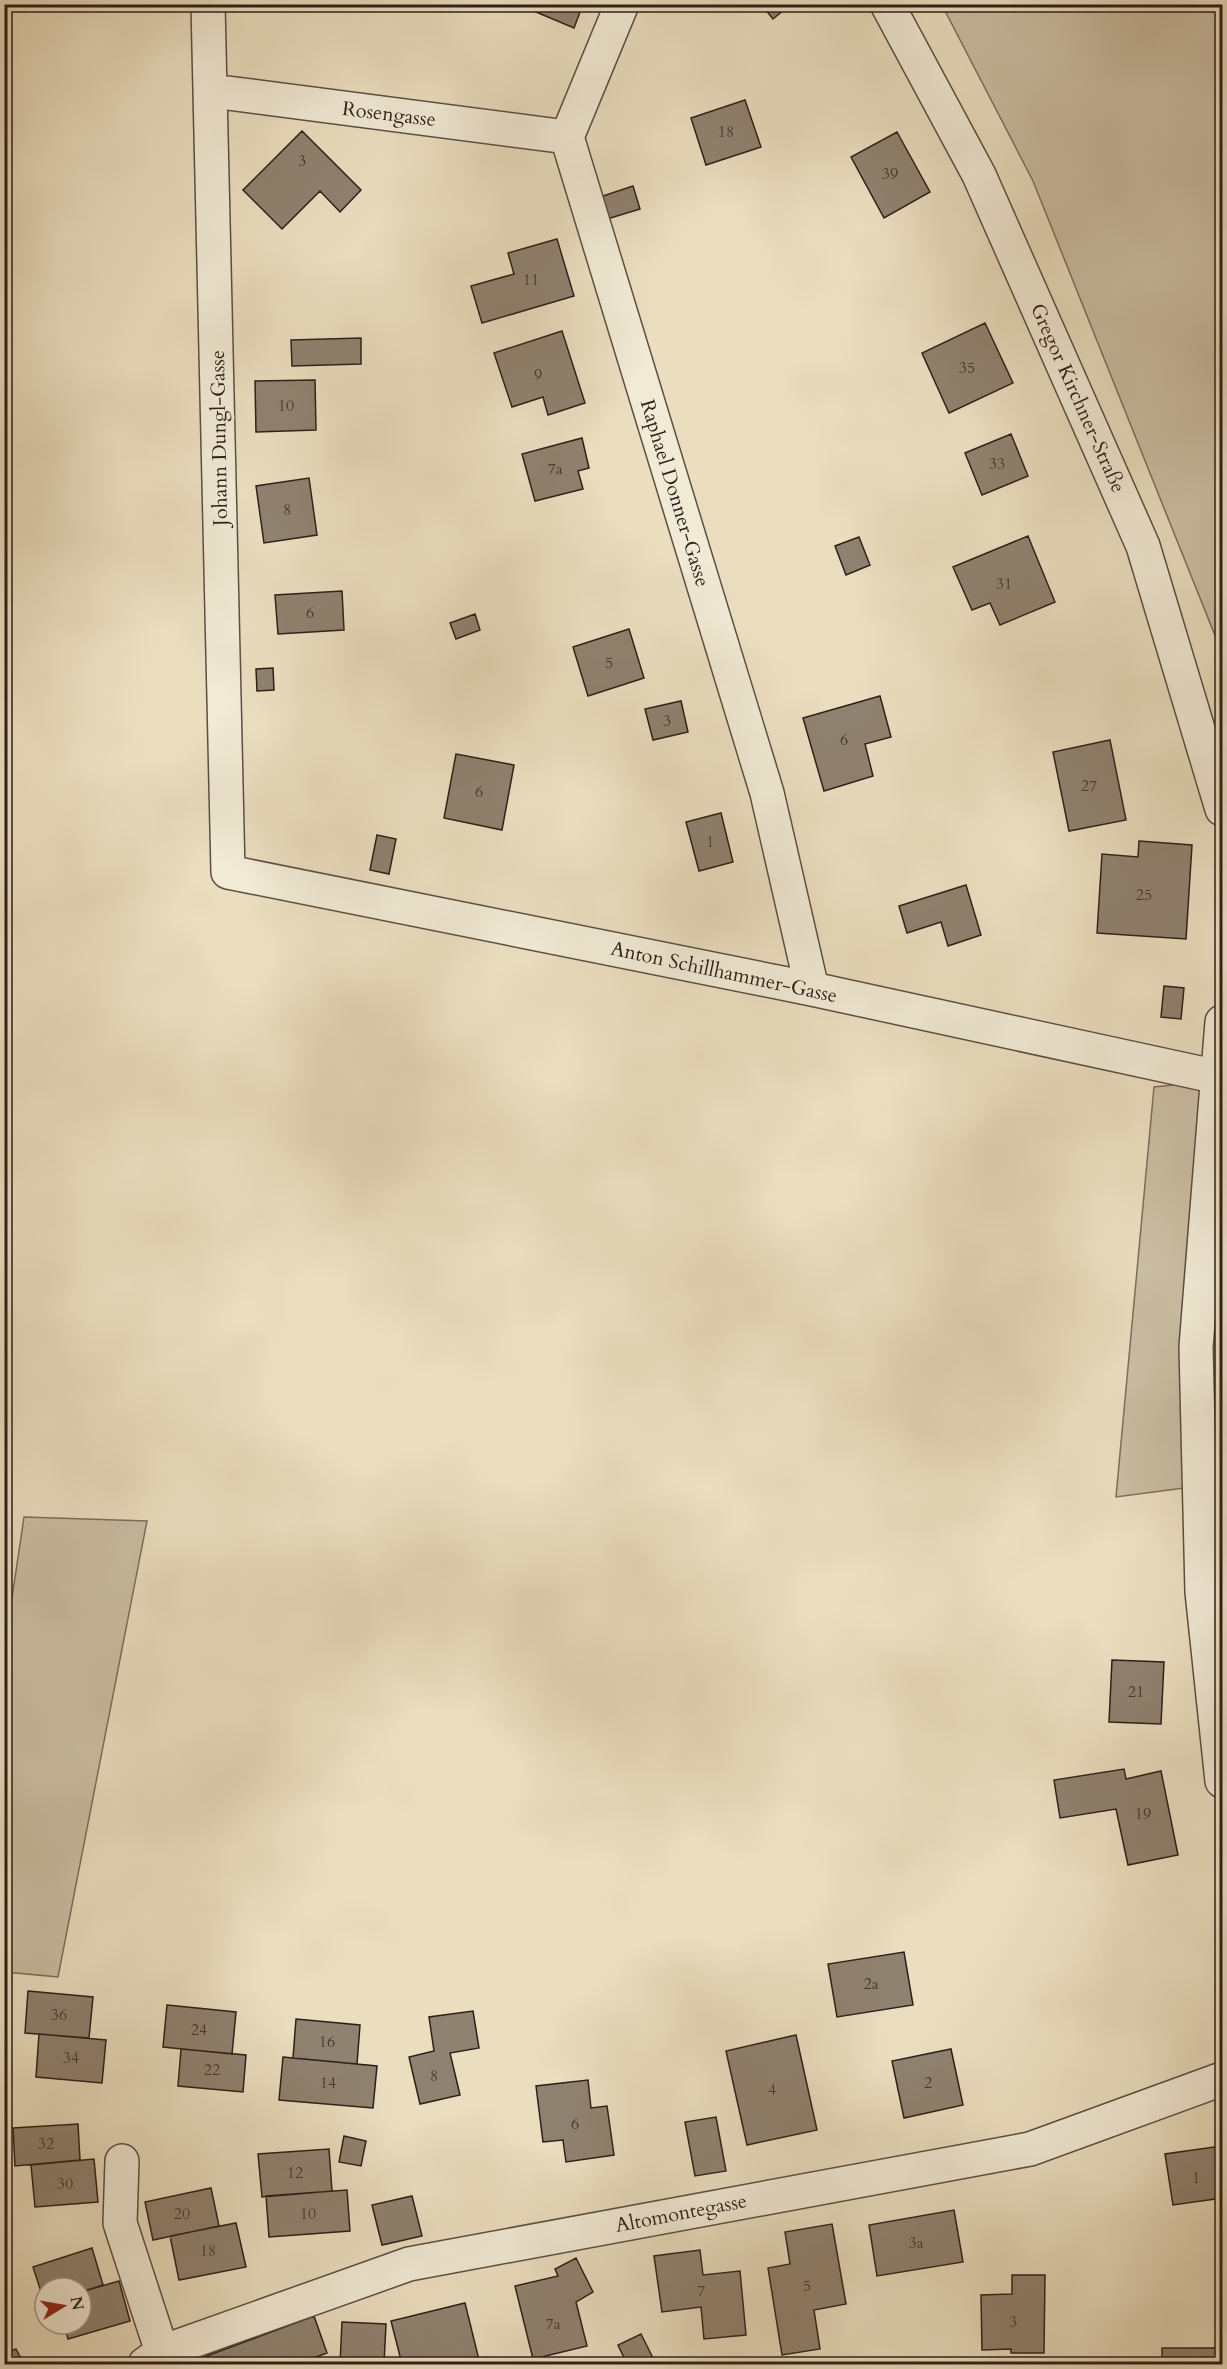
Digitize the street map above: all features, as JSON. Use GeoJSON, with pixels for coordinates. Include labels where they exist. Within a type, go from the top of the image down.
{"type":"FeatureCollection","features":[{"type":"Feature","properties":{"kind":"street","name":"Johann Dungl-Gasse"},"geometry":{"type":"LineString","coordinates":[[208,4],[212,91],[228,872]]}},
{"type":"Feature","properties":{"kind":"street"},"geometry":{"type":"LineString","coordinates":[[567,136],[622,4]]}},
{"type":"Feature","properties":{"kind":"street","name":"Gregor Kirchner-Straße"},"geometry":{"type":"LineString","coordinates":[[887,4],[980,175],[1143,546],[1222,810]]}},
{"type":"Feature","properties":{"kind":"street","name":"Rosengasse"},"geometry":{"type":"LineString","coordinates":[[212,91],[567,136]]}},
{"type":"Feature","properties":{"kind":"street","name":"Raphael Donner-Gasse"},"geometry":{"type":"LineString","coordinates":[[567,136],[767,793],[812,989]]}},
{"type":"Feature","properties":{"kind":"street","name":"Anton Schillhammer-Gasse"},"geometry":{"type":"LineString","coordinates":[[228,872],[812,989],[1218,1077]]}},
{"type":"Feature","properties":{"kind":"street"},"geometry":{"type":"LineString","coordinates":[[1222,1022],[1196,1347],[1202,1592],[1222,1781]]}},
{"type":"Feature","properties":{"kind":"street","name":"Altomontegasse"},"geometry":{"type":"LineString","coordinates":[[154,2358],[409,2264],[1030,2149],[1222,2079]]}},
{"type":"Feature","properties":{"kind":"street"},"geometry":{"type":"LineString","coordinates":[[122,2160],[120,2223],[154,2358]]}},
{"type":"Feature","properties":{"kind":"shaded area"},"geometry":{"type":"Polygon","coordinates":[[[942,5],[1222,5],[1222,699],[1216,638],[1033,181],[942,5]]]}},
{"type":"Feature","properties":{"kind":"shaded area"},"geometry":{"type":"Polygon","coordinates":[[[1222,1080],[1222,1483],[1116,1497],[1154,1087],[1222,1080]]]}},
{"type":"Feature","properties":{"kind":"shaded area"},"geometry":{"type":"Polygon","coordinates":[[[24,1517],[147,1521],[58,1977],[5,1972],[4,1652],[24,1517]]]}},
{"type":"Feature","properties":{"kind":"building"},"geometry":{"type":"Polygon","coordinates":[[[517,4],[583,4],[574,28],[517,4]]]}},
{"type":"Feature","properties":{"kind":"building"},"geometry":{"type":"Polygon","coordinates":[[[761,4],[791,4],[773,19],[761,4]]]}},
{"type":"Feature","properties":{"kind":"building"},"geometry":{"type":"Polygon","coordinates":[[[745,100],[761,147],[706,165],[691,118],[745,100]]]}},
{"type":"Feature","properties":{"kind":"building"},"geometry":{"type":"Polygon","coordinates":[[[302,131],[361,190],[340,212],[320,191],[282,229],[243,190],[302,131]]]}},
{"type":"Feature","properties":{"kind":"building"},"geometry":{"type":"Polygon","coordinates":[[[897,132],[930,192],[884,218],[851,157],[897,132]]]}},
{"type":"Feature","properties":{"kind":"building"},"geometry":{"type":"Polygon","coordinates":[[[633,186],[640,209],[607,219],[600,197],[633,186]]]}},
{"type":"Feature","properties":{"kind":"building"},"geometry":{"type":"Polygon","coordinates":[[[557,239],[574,296],[482,323],[471,286],[514,274],[508,253],[557,239]]]}},
{"type":"Feature","properties":{"kind":"building"},"geometry":{"type":"Polygon","coordinates":[[[985,323],[1013,383],[949,413],[922,353],[985,323]]]}},
{"type":"Feature","properties":{"kind":"building"},"geometry":{"type":"Polygon","coordinates":[[[562,331],[585,403],[548,415],[543,397],[512,407],[494,353],[562,331]]]}},
{"type":"Feature","properties":{"kind":"building"},"geometry":{"type":"Polygon","coordinates":[[[361,338],[361,364],[292,366],[291,340],[361,338]]]}},
{"type":"Feature","properties":{"kind":"building"},"geometry":{"type":"Polygon","coordinates":[[[315,380],[316,430],[256,432],[255,381],[315,380]]]}},
{"type":"Feature","properties":{"kind":"building"},"geometry":{"type":"Polygon","coordinates":[[[1011,434],[1028,476],[982,495],[965,453],[1011,434]]]}},
{"type":"Feature","properties":{"kind":"building"},"geometry":{"type":"Polygon","coordinates":[[[582,438],[589,468],[578,471],[583,489],[535,501],[522,454],[582,438]]]}},
{"type":"Feature","properties":{"kind":"building"},"geometry":{"type":"Polygon","coordinates":[[[309,478],[317,535],[264,543],[256,486],[309,478]]]}},
{"type":"Feature","properties":{"kind":"building"},"geometry":{"type":"Polygon","coordinates":[[[1028,536],[1055,602],[1000,625],[990,603],[972,610],[953,567],[1028,536]]]}},
{"type":"Feature","properties":{"kind":"building"},"geometry":{"type":"Polygon","coordinates":[[[859,537],[870,565],[846,575],[835,546],[859,537]]]}},
{"type":"Feature","properties":{"kind":"building"},"geometry":{"type":"Polygon","coordinates":[[[342,591],[344,630],[278,634],[275,595],[342,591]]]}},
{"type":"Feature","properties":{"kind":"building"},"geometry":{"type":"Polygon","coordinates":[[[475,614],[480,630],[456,639],[450,623],[475,614]]]}},
{"type":"Feature","properties":{"kind":"building"},"geometry":{"type":"Polygon","coordinates":[[[629,629],[644,678],[588,696],[573,647],[629,629]]]}},
{"type":"Feature","properties":{"kind":"building"},"geometry":{"type":"Polygon","coordinates":[[[273,668],[274,690],[257,691],[256,669],[273,668]]]}},
{"type":"Feature","properties":{"kind":"building"},"geometry":{"type":"Polygon","coordinates":[[[880,696],[891,737],[865,744],[873,776],[824,791],[803,718],[880,696]]]}},
{"type":"Feature","properties":{"kind":"building"},"geometry":{"type":"Polygon","coordinates":[[[681,701],[688,732],[653,740],[645,709],[681,701]]]}},
{"type":"Feature","properties":{"kind":"building"},"geometry":{"type":"Polygon","coordinates":[[[1110,740],[1126,820],[1069,831],[1053,752],[1110,740]]]}},
{"type":"Feature","properties":{"kind":"building"},"geometry":{"type":"Polygon","coordinates":[[[456,754],[514,765],[502,830],[444,818],[456,754]]]}},
{"type":"Feature","properties":{"kind":"building"},"geometry":{"type":"Polygon","coordinates":[[[721,813],[733,862],[699,871],[686,822],[721,813]]]}},
{"type":"Feature","properties":{"kind":"building"},"geometry":{"type":"Polygon","coordinates":[[[377,835],[396,839],[389,874],[370,870],[377,835]]]}},
{"type":"Feature","properties":{"kind":"building"},"geometry":{"type":"Polygon","coordinates":[[[1139,841],[1192,845],[1186,939],[1097,933],[1102,854],[1138,857],[1139,841]]]}},
{"type":"Feature","properties":{"kind":"building"},"geometry":{"type":"Polygon","coordinates":[[[966,885],[981,935],[948,946],[941,922],[907,933],[899,906],[966,885]]]}},
{"type":"Feature","properties":{"kind":"building"},"geometry":{"type":"Polygon","coordinates":[[[1164,986],[1184,988],[1181,1019],[1161,1017],[1164,986]]]}},
{"type":"Feature","properties":{"kind":"building"},"geometry":{"type":"Polygon","coordinates":[[[1112,1660],[1164,1662],[1161,1724],[1109,1722],[1112,1660]]]}},
{"type":"Feature","properties":{"kind":"building"},"geometry":{"type":"Polygon","coordinates":[[[1124,1769],[1126,1779],[1161,1771],[1178,1855],[1128,1865],[1116,1809],[1060,1818],[1054,1780],[1124,1769]]]}},
{"type":"Feature","properties":{"kind":"building"},"geometry":{"type":"Polygon","coordinates":[[[904,1952],[913,2005],[837,2017],[828,1964],[904,1952]]]}},
{"type":"Feature","properties":{"kind":"building"},"geometry":{"type":"Polygon","coordinates":[[[28,1991],[93,1997],[89,2038],[25,2033],[28,1991]]]}},
{"type":"Feature","properties":{"kind":"building"},"geometry":{"type":"Polygon","coordinates":[[[167,2005],[236,2012],[232,2054],[163,2047],[167,2005]]]}},
{"type":"Feature","properties":{"kind":"building"},"geometry":{"type":"Polygon","coordinates":[[[473,2011],[479,2048],[450,2053],[460,2095],[420,2104],[409,2057],[434,2051],[429,2017],[473,2011]]]}},
{"type":"Feature","properties":{"kind":"building"},"geometry":{"type":"Polygon","coordinates":[[[296,2019],[360,2025],[357,2064],[293,2058],[296,2019]]]}},
{"type":"Feature","properties":{"kind":"building"},"geometry":{"type":"Polygon","coordinates":[[[39,2034],[106,2040],[102,2083],[36,2077],[39,2034]]]}},
{"type":"Feature","properties":{"kind":"building"},"geometry":{"type":"Polygon","coordinates":[[[796,2035],[817,2130],[747,2145],[726,2051],[796,2035]]]}},
{"type":"Feature","properties":{"kind":"building"},"geometry":{"type":"Polygon","coordinates":[[[181,2049],[246,2055],[243,2092],[178,2086],[181,2049]]]}},
{"type":"Feature","properties":{"kind":"building"},"geometry":{"type":"Polygon","coordinates":[[[951,2049],[963,2105],[904,2118],[892,2061],[951,2049]]]}},
{"type":"Feature","properties":{"kind":"building"},"geometry":{"type":"Polygon","coordinates":[[[283,2057],[377,2066],[373,2108],[279,2100],[283,2057]]]}},
{"type":"Feature","properties":{"kind":"building"},"geometry":{"type":"Polygon","coordinates":[[[588,2080],[591,2108],[607,2106],[614,2155],[566,2162],[563,2140],[543,2142],[536,2086],[588,2080]]]}},
{"type":"Feature","properties":{"kind":"building"},"geometry":{"type":"Polygon","coordinates":[[[716,2117],[726,2171],[695,2176],[685,2122],[716,2117]]]}},
{"type":"Feature","properties":{"kind":"building"},"geometry":{"type":"Polygon","coordinates":[[[78,2124],[80,2160],[15,2166],[13,2128],[78,2124]]]}},
{"type":"Feature","properties":{"kind":"building"},"geometry":{"type":"Polygon","coordinates":[[[344,2136],[366,2141],[361,2166],[339,2162],[344,2136]]]}},
{"type":"Feature","properties":{"kind":"building"},"geometry":{"type":"Polygon","coordinates":[[[1221,2146],[1222,2198],[1173,2205],[1165,2154],[1221,2146]]]}},
{"type":"Feature","properties":{"kind":"building"},"geometry":{"type":"Polygon","coordinates":[[[329,2149],[332,2191],[262,2197],[258,2154],[329,2149]]]}},
{"type":"Feature","properties":{"kind":"building"},"geometry":{"type":"Polygon","coordinates":[[[94,2159],[98,2202],[35,2207],[31,2165],[94,2159]]]}},
{"type":"Feature","properties":{"kind":"building"},"geometry":{"type":"Polygon","coordinates":[[[211,2188],[219,2226],[153,2240],[145,2202],[211,2188]]]}},
{"type":"Feature","properties":{"kind":"building"},"geometry":{"type":"Polygon","coordinates":[[[347,2190],[350,2231],[269,2237],[266,2196],[347,2190]]]}},
{"type":"Feature","properties":{"kind":"building"},"geometry":{"type":"Polygon","coordinates":[[[412,2196],[422,2236],[382,2245],[372,2205],[412,2196]]]}},
{"type":"Feature","properties":{"kind":"building"},"geometry":{"type":"Polygon","coordinates":[[[954,2210],[963,2262],[877,2276],[869,2225],[954,2210]]]}},
{"type":"Feature","properties":{"kind":"building"},"geometry":{"type":"Polygon","coordinates":[[[236,2223],[246,2267],[179,2280],[170,2236],[236,2223]]]}},
{"type":"Feature","properties":{"kind":"building"},"geometry":{"type":"Polygon","coordinates":[[[832,2224],[846,2304],[814,2310],[820,2349],[782,2355],[768,2268],[790,2264],[785,2232],[832,2224]]]}},
{"type":"Feature","properties":{"kind":"building"},"geometry":{"type":"Polygon","coordinates":[[[92,2248],[103,2285],[93,2288],[93,2276],[36,2276],[33,2267],[92,2248]]]}},
{"type":"Feature","properties":{"kind":"building"},"geometry":{"type":"Polygon","coordinates":[[[700,2250],[703,2275],[740,2271],[746,2335],[704,2339],[701,2307],[662,2312],[654,2256],[700,2250]]]}},
{"type":"Feature","properties":{"kind":"building"},"geometry":{"type":"Polygon","coordinates":[[[576,2258],[593,2292],[576,2302],[587,2346],[533,2359],[515,2286],[558,2276],[555,2269],[576,2258]]]}},
{"type":"Feature","properties":{"kind":"building"},"geometry":{"type":"Polygon","coordinates":[[[1012,2275],[1045,2275],[1044,2353],[1011,2353],[1011,2349],[982,2350],[981,2295],[1012,2294],[1012,2275]]]}},
{"type":"Feature","properties":{"kind":"building"},"geometry":{"type":"Polygon","coordinates":[[[119,2281],[130,2321],[93,2332],[93,2289],[119,2281]]]}},
{"type":"Feature","properties":{"kind":"building"},"geometry":{"type":"Polygon","coordinates":[[[465,2303],[480,2364],[402,2364],[391,2321],[465,2303]]]}},
{"type":"Feature","properties":{"kind":"building"},"geometry":{"type":"Polygon","coordinates":[[[314,2316],[327,2353],[297,2364],[185,2364],[314,2316]]]}},
{"type":"Feature","properties":{"kind":"building"},"geometry":{"type":"Polygon","coordinates":[[[342,2322],[386,2324],[384,2364],[340,2364],[342,2322]]]}},
{"type":"Feature","properties":{"kind":"building"},"geometry":{"type":"Polygon","coordinates":[[[641,2334],[656,2364],[627,2364],[618,2345],[641,2334]]]}},
{"type":"Feature","properties":{"kind":"building"},"geometry":{"type":"Polygon","coordinates":[[[1162,2348],[1222,2348],[1222,2364],[1162,2364],[1162,2348]]]}},
{"type":"Feature","properties":{"kind":"building"},"geometry":{"type":"Polygon","coordinates":[[[16,2349],[24,2364],[4,2364],[4,2354],[16,2349]]]}}]}
